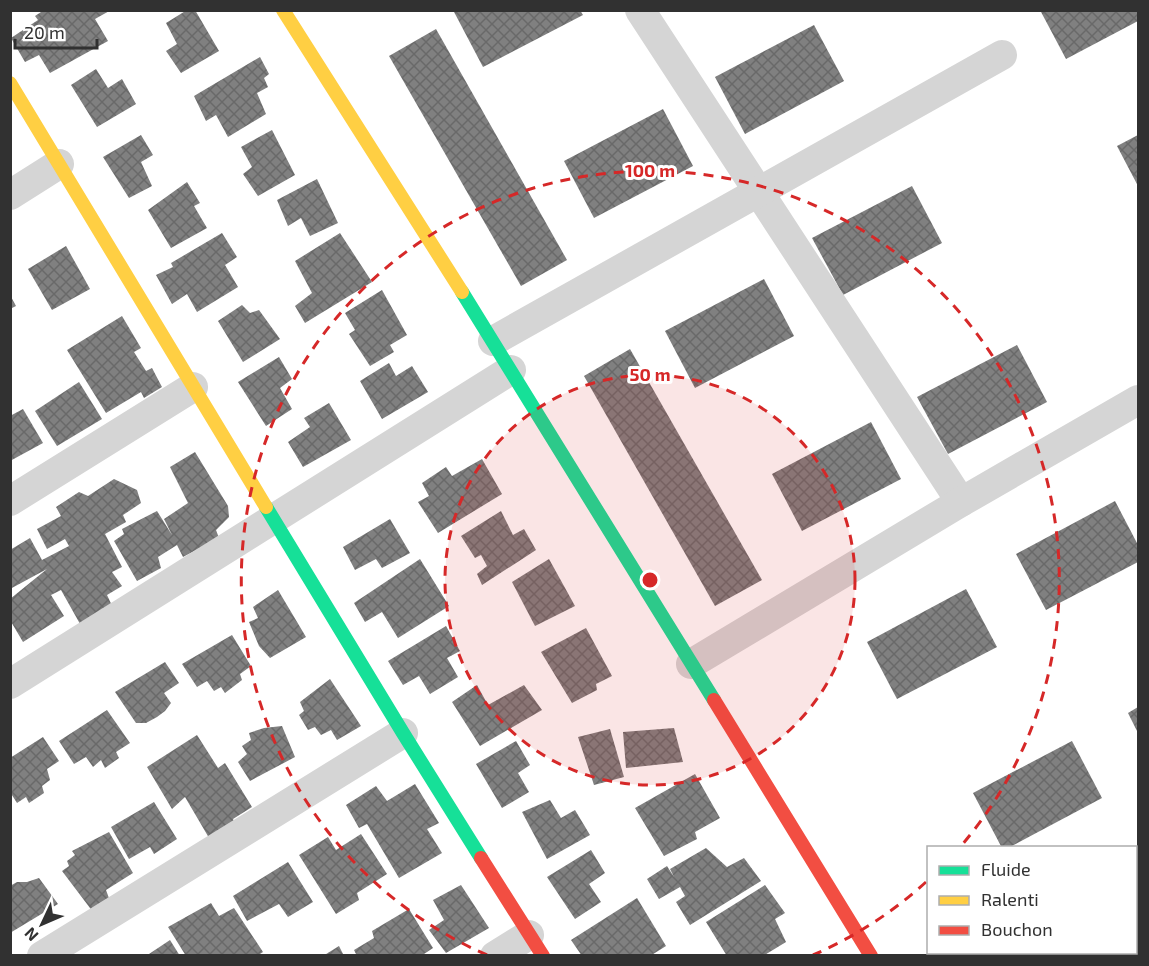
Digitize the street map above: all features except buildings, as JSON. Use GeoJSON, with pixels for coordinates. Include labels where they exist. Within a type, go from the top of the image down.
{"type":"FeatureCollection","features":[{"type":"Feature","properties":{"kind":"street"},"geometry":{"type":"LineString","coordinates":[[283,10],[493,341],[871,956]]}},
{"type":"Feature","properties":{"kind":"street"},"geometry":{"type":"LineString","coordinates":[[640,10],[961,502]]}},
{"type":"Feature","properties":{"kind":"street"},"geometry":{"type":"LineString","coordinates":[[493,341],[1002,55]]}},
{"type":"Feature","properties":{"kind":"street"},"geometry":{"type":"LineString","coordinates":[[10,83],[403,733],[536,945],[495,956]]}},
{"type":"Feature","properties":{"kind":"street"},"geometry":{"type":"LineString","coordinates":[[10,195],[59,164]]}},
{"type":"Feature","properties":{"kind":"street"},"geometry":{"type":"LineString","coordinates":[[10,684],[511,370]]}},
{"type":"Feature","properties":{"kind":"street"},"geometry":{"type":"LineString","coordinates":[[10,501],[193,387]]}},
{"type":"Feature","properties":{"kind":"street"},"geometry":{"type":"LineString","coordinates":[[691,664],[961,502],[1138,400]]}},
{"type":"Feature","properties":{"kind":"street"},"geometry":{"type":"LineString","coordinates":[[42,956],[403,733]]}},
{"type":"Feature","properties":{"kind":"traffic: fast"},"geometry":{"type":"LineString","coordinates":[[462,292],[714,700]]}},
{"type":"Feature","properties":{"kind":"traffic: fast"},"geometry":{"type":"LineString","coordinates":[[266,507],[481,858]]}},
{"type":"Feature","properties":{"kind":"traffic: slow"},"geometry":{"type":"LineString","coordinates":[[283,10],[462,292]]}},
{"type":"Feature","properties":{"kind":"traffic: slow"},"geometry":{"type":"LineString","coordinates":[[10,83],[266,507]]}},
{"type":"Feature","properties":{"kind":"traffic: jam"},"geometry":{"type":"LineString","coordinates":[[714,700],[871,956]]}},
{"type":"Feature","properties":{"kind":"traffic: jam"},"geometry":{"type":"LineString","coordinates":[[481,858],[543,956]]}}]}
